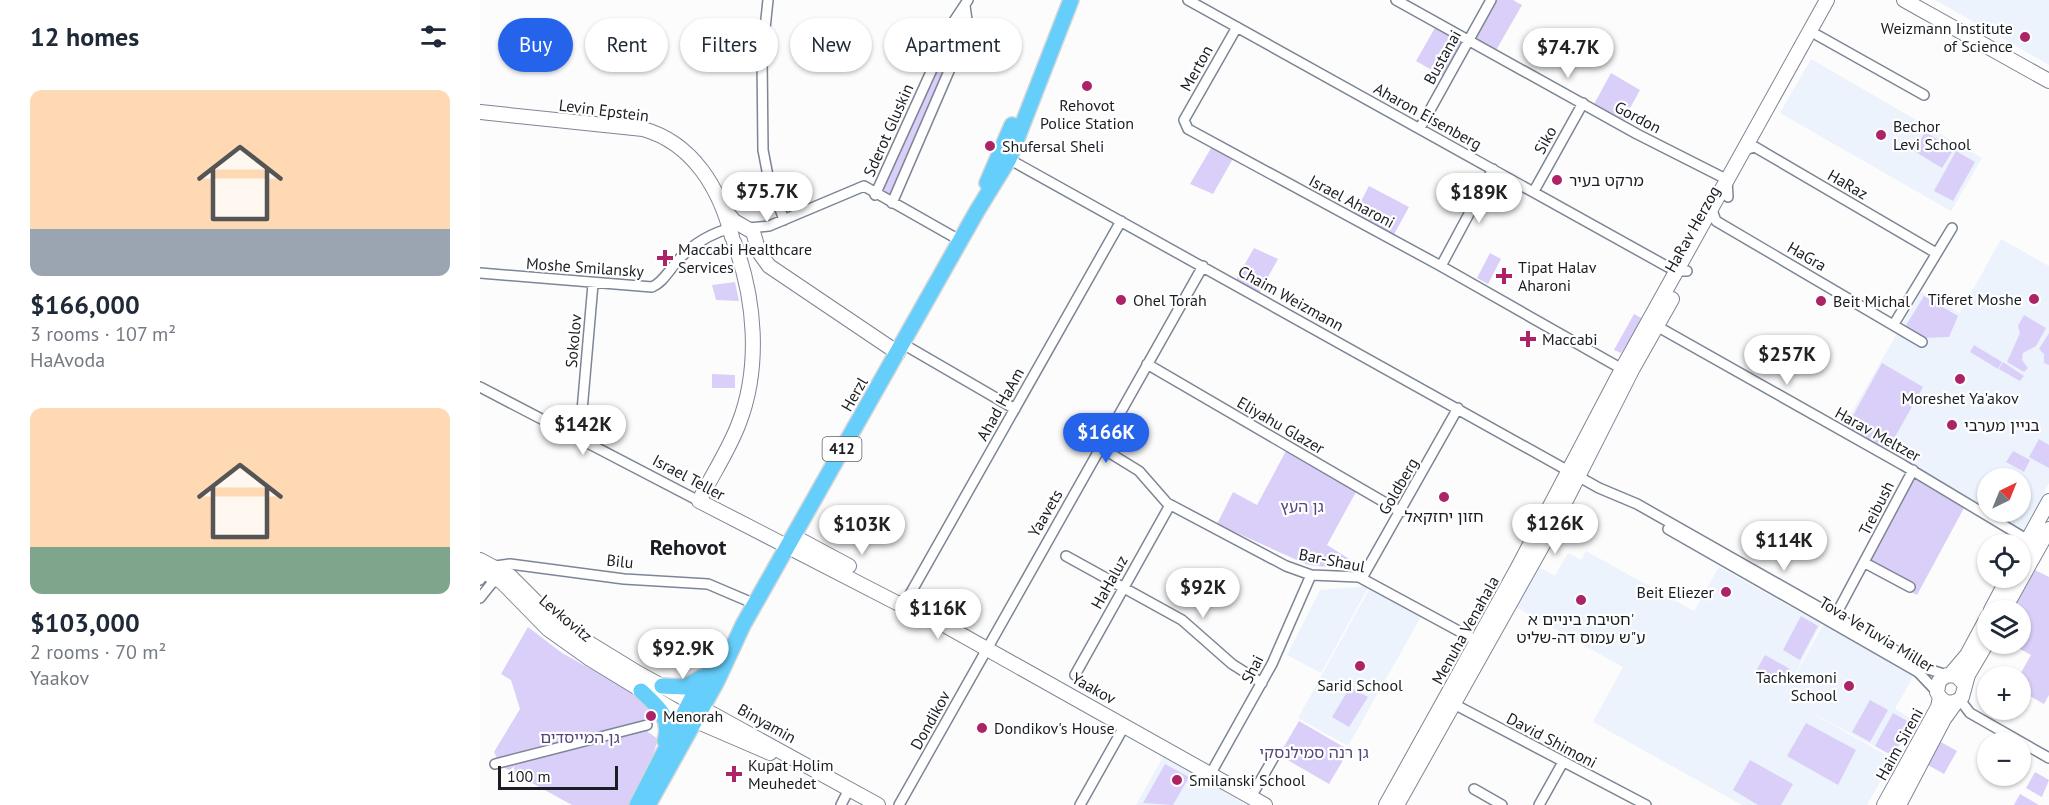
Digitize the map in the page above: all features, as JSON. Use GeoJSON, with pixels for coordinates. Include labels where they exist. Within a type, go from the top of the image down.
{"type":"FeatureCollection","features":[{"type":"Feature","properties":{"kind":"main road","name":"Herzl"},"geometry":{"type":"LineString","coordinates":[[1004,157],[1062,0]]}},
{"type":"Feature","properties":{"kind":"main road","name":"Herzl"},"geometry":{"type":"LineString","coordinates":[[648,805],[693,711],[977,211],[1004,157],[1071,0]]}},
{"type":"Feature","properties":{"kind":"main road","name":"Herzl"},"geometry":{"type":"LineString","coordinates":[[637,805],[659,759],[693,711],[706,673],[743,625]]}},
{"type":"Feature","properties":{"kind":"main road"},"geometry":{"type":"LineString","coordinates":[[662,686],[690,686],[706,673]]}},
{"type":"Feature","properties":{"kind":"main road"},"geometry":{"type":"LineString","coordinates":[[641,691],[659,707],[667,723],[667,735],[659,759]]}},
{"type":"Feature","properties":{"kind":"street"},"geometry":{"type":"LineString","coordinates":[[768,0],[762,57],[763,150],[768,176],[784,220]]}},
{"type":"Feature","properties":{"kind":"street","name":"Aharon Eisenberg"},"geometry":{"type":"LineString","coordinates":[[1188,0],[1682,271]]}},
{"type":"Feature","properties":{"kind":"street","name":"Gordon"},"geometry":{"type":"LineString","coordinates":[[1396,0],[1727,180]]}},
{"type":"Feature","properties":{"kind":"street","name":"Bustanai"},"geometry":{"type":"LineString","coordinates":[[1420,128],[1491,0]]}},
{"type":"Feature","properties":{"kind":"street","name":"HaRav Herzog"},"geometry":{"type":"LineString","coordinates":[[1574,475],[1628,368],[1714,215],[1728,197],[1750,148],[1827,0]]}},
{"type":"Feature","properties":{"kind":"street","name":"HaRav Herzog"},"geometry":{"type":"LineString","coordinates":[[1714,215],[1727,180],[1750,148],[1836,0]]}},
{"type":"Feature","properties":{"kind":"street"},"geometry":{"type":"LineString","coordinates":[[1904,0],[2047,76]]}},
{"type":"Feature","properties":{"kind":"street","name":"Sderot Gluskin"},"geometry":{"type":"LineString","coordinates":[[738,231],[769,226],[864,186],[875,195],[954,21],[967,3]]}},
{"type":"Feature","properties":{"kind":"street","name":"Sderot Gluskin"},"geometry":{"type":"LineString","coordinates":[[892,203],[968,27],[967,3]]}},
{"type":"Feature","properties":{"kind":"street","name":"Merton"},"geometry":{"type":"LineString","coordinates":[[1184,123],[1236,27]]}},
{"type":"Feature","properties":{"kind":"street"},"geometry":{"type":"LineString","coordinates":[[1817,35],[1924,95]]}},
{"type":"Feature","properties":{"kind":"street","name":"Siko"},"geometry":{"type":"LineString","coordinates":[[1534,191],[1583,103]]}},
{"type":"Feature","properties":{"kind":"street","name":"Levin Epstein"},"geometry":{"type":"LineString","coordinates":[[480,112],[656,133],[678,144],[696,161],[738,231],[757,243],[763,259],[778,272],[901,348]]}},
{"type":"Feature","properties":{"kind":"street","name":"Israel Aharoni"},"geometry":{"type":"LineString","coordinates":[[1184,123],[1188,129],[1235,155],[1628,368]]}},
{"type":"Feature","properties":{"kind":"street","name":"HaRaz"},"geometry":{"type":"LineString","coordinates":[[1750,148],[1936,253]]}},
{"type":"Feature","properties":{"kind":"street","name":"Chaim Weizmann"},"geometry":{"type":"LineString","coordinates":[[1004,157],[1458,408],[1574,475]]}},
{"type":"Feature","properties":{"kind":"street"},"geometry":{"type":"LineString","coordinates":[[1441,266],[1493,169]]}},
{"type":"Feature","properties":{"kind":"street"},"geometry":{"type":"LineString","coordinates":[[1727,180],[1728,197]]}},
{"type":"Feature","properties":{"kind":"street"},"geometry":{"type":"LineString","coordinates":[[875,195],[961,241]]}},
{"type":"Feature","properties":{"kind":"street","name":"HaGra"},"geometry":{"type":"LineString","coordinates":[[1714,215],[1922,342]]}},
{"type":"Feature","properties":{"kind":"street","name":"Ahad HaAm"},"geometry":{"type":"LineString","coordinates":[[905,603],[1121,220]]}},
{"type":"Feature","properties":{"kind":"street","name":"Sderot Gluskin"},"geometry":{"type":"LineString","coordinates":[[757,243],[769,226]]}},
{"type":"Feature","properties":{"kind":"street"},"geometry":{"type":"LineString","coordinates":[[1894,324],[1952,228]]}},
{"type":"Feature","properties":{"kind":"street"},"geometry":{"type":"LineString","coordinates":[[738,231],[740,249],[747,252],[754,250],[757,243]]}},
{"type":"Feature","properties":{"kind":"street"},"geometry":{"type":"LineString","coordinates":[[699,501],[739,423],[747,393],[752,322],[738,231]]}},
{"type":"Feature","properties":{"kind":"street","name":"Moshe Smilansky"},"geometry":{"type":"LineString","coordinates":[[480,273],[593,284],[654,287],[690,248],[705,237],[738,231]]}},
{"type":"Feature","properties":{"kind":"street","name":"Yaavets"},"geometry":{"type":"LineString","coordinates":[[986,649],[1203,266]]}},
{"type":"Feature","properties":{"kind":"street"},"geometry":{"type":"LineString","coordinates":[[746,285],[758,270],[778,272]]}},
{"type":"Feature","properties":{"kind":"street","name":"Sokolov"},"geometry":{"type":"LineString","coordinates":[[575,436],[582,411],[593,284]]}},
{"type":"Feature","properties":{"kind":"street","name":"Harav Meltzer"},"geometry":{"type":"LineString","coordinates":[[1653,324],[1912,470],[2018,534]]}},
{"type":"Feature","properties":{"kind":"street"},"geometry":{"type":"LineString","coordinates":[[901,348],[1015,409]]}},
{"type":"Feature","properties":{"kind":"street","name":"Eliyahu Glazer"},"geometry":{"type":"LineString","coordinates":[[1147,364],[1401,512]]}},
{"type":"Feature","properties":{"kind":"street","name":"Israel Teller"},"geometry":{"type":"LineString","coordinates":[[480,387],[770,538],[791,540]]}},
{"type":"Feature","properties":{"kind":"street","name":"Goldberg"},"geometry":{"type":"LineString","coordinates":[[1362,578],[1458,408]]}},
{"type":"Feature","properties":{"kind":"street"},"geometry":{"type":"LineString","coordinates":[[1100,447],[1140,471],[1170,505]]}},
{"type":"Feature","properties":{"kind":"street","name":"Treibush"},"geometry":{"type":"LineString","coordinates":[[1834,620],[1912,470]]}},
{"type":"Feature","properties":{"kind":"street","name":"Tova VeTuvia Miller"},"geometry":{"type":"LineString","coordinates":[[1574,475],[1613,494],[1635,510],[1834,620],[1928,669],[1948,675]]}},
{"type":"Feature","properties":{"kind":"street","name":"Menuha Venahala"},"geometry":{"type":"LineString","coordinates":[[1397,805],[1516,572],[1574,475]]}},
{"type":"Feature","properties":{"kind":"street"},"geometry":{"type":"LineString","coordinates":[[2031,534],[2049,501]]}},
{"type":"Feature","properties":{"kind":"street","name":"Bar-Shaul"},"geometry":{"type":"LineString","coordinates":[[1170,505],[1286,566],[1311,574],[1362,578],[1482,642]]}},
{"type":"Feature","properties":{"kind":"street","name":"HaHaluz"},"geometry":{"type":"LineString","coordinates":[[1075,675],[1170,505]]}},
{"type":"Feature","properties":{"kind":"street"},"geometry":{"type":"LineString","coordinates":[[2010,600],[2049,529]]}},
{"type":"Feature","properties":{"kind":"street","name":"Yaakov"},"geometry":{"type":"LineString","coordinates":[[791,540],[897,603],[905,603],[1265,805]]}},
{"type":"Feature","properties":{"kind":"street"},"geometry":{"type":"LineString","coordinates":[[1066,556],[1182,620],[1228,661],[1262,683]]}},
{"type":"Feature","properties":{"kind":"street"},"geometry":{"type":"LineString","coordinates":[[1865,563],[1910,588]]}},
{"type":"Feature","properties":{"kind":"street","name":"Bilu"},"geometry":{"type":"LineString","coordinates":[[485,571],[510,564],[624,579],[708,584],[755,604]]}},
{"type":"Feature","properties":{"kind":"street"},"geometry":{"type":"LineString","coordinates":[[480,598],[485,571]]}},
{"type":"Feature","properties":{"kind":"street","name":"Levkovitz"},"geometry":{"type":"LineString","coordinates":[[485,571],[510,576],[539,605],[576,635],[662,686],[693,711]]}},
{"type":"Feature","properties":{"kind":"street","name":"Levkovitz"},"geometry":{"type":"LineString","coordinates":[[485,571],[512,591],[553,633],[641,691],[693,711]]}},
{"type":"Feature","properties":{"kind":"street","name":"Shai"},"geometry":{"type":"LineString","coordinates":[[1211,773],[1262,683],[1311,574]]}},
{"type":"Feature","properties":{"kind":"street","name":"Tova VeTuvia Miller"},"geometry":{"type":"LineString","coordinates":[[1834,620],[1918,672],[1938,695]]}},
{"type":"Feature","properties":{"kind":"street"},"geometry":{"type":"LineString","coordinates":[[1977,636],[1967,655],[1939,681],[1938,695],[1948,702],[1958,701],[1964,695],[1965,685],[1981,654]]}},
{"type":"Feature","properties":{"kind":"street","name":"Dondikov"},"geometry":{"type":"LineString","coordinates":[[899,805],[986,649]]}},
{"type":"Feature","properties":{"kind":"street"},"geometry":{"type":"LineString","coordinates":[[1948,675],[1957,676],[1965,685]]}},
{"type":"Feature","properties":{"kind":"street","name":"Haim Sireni"},"geometry":{"type":"LineString","coordinates":[[1884,805],[1938,706],[1938,695]]}},
{"type":"Feature","properties":{"kind":"street"},"geometry":{"type":"LineString","coordinates":[[1958,701],[1970,713],[2049,758]]}},
{"type":"Feature","properties":{"kind":"street","name":"Haim Sireni"},"geometry":{"type":"LineString","coordinates":[[1899,805],[1944,719],[1958,701]]}},
{"type":"Feature","properties":{"kind":"street","name":"Menuha Venahala"},"geometry":{"type":"LineString","coordinates":[[1386,805],[1450,702]]}},
{"type":"Feature","properties":{"kind":"street","name":"David Shimoni"},"geometry":{"type":"LineString","coordinates":[[1450,702],[1646,805]]}},
{"type":"Feature","properties":{"kind":"street","name":"Binyamin"},"geometry":{"type":"LineString","coordinates":[[693,711],[713,726],[782,759],[843,800],[864,805]]}},
{"type":"Feature","properties":{"kind":"street","name":"Binyamin"},"geometry":{"type":"LineString","coordinates":[[693,711],[878,805]]}},
{"type":"Feature","properties":{"kind":"street"},"geometry":{"type":"LineString","coordinates":[[495,764],[647,725]]}},
{"type":"Feature","properties":{"kind":"street"},"geometry":{"type":"LineString","coordinates":[[1080,805],[1125,725]]}},
{"type":"Feature","properties":{"kind":"street"},"geometry":{"type":"LineString","coordinates":[[1251,797],[1275,757]]}},
{"type":"Feature","properties":{"kind":"street"},"geometry":{"type":"LineString","coordinates":[[1539,805],[1563,762]]}},
{"type":"Feature","properties":{"kind":"street"},"geometry":{"type":"LineString","coordinates":[[1474,789],[1503,805]]}},
{"type":"Feature","properties":{"kind":"shaded area","name":"Weizmann Institute of Science"},"geometry":{"type":"Polygon","coordinates":[[[1935,0],[2049,0],[2049,65],[1953,10],[1935,0]]]}},
{"type":"Feature","properties":{"kind":"shaded area","name":"Bechor Levi School"},"geometry":{"type":"Polygon","coordinates":[[[1811,59],[1982,158],[1951,211],[1780,113],[1811,59]]]}},
{"type":"Feature","properties":{"kind":"shaded area","name":"Moreshet Ya'akov"},"geometry":{"type":"Polygon","coordinates":[[[2001,239],[2049,266],[2049,483],[2031,517],[2031,468],[1977,468],[1977,504],[1842,429],[1921,292],[1960,313],[2001,239]]]}},
{"type":"Feature","properties":{"kind":"shaded area","name":"Moreshet Ya'akov"},"geometry":{"type":"Polygon","coordinates":[[[2009,522],[2028,522],[2024,530],[2009,522]]]}},
{"type":"Feature","properties":{"kind":"shaded area"},"geometry":{"type":"Polygon","coordinates":[[[1586,551],[1694,611],[1719,567],[1821,624],[1783,697],[1823,625],[1914,675],[1895,709],[1914,720],[1894,757],[1798,705],[1893,759],[1867,805],[1742,805],[1593,722],[1623,667],[1514,606],[1536,566],[1555,576],[1568,553],[1581,560],[1586,551]]]}},
{"type":"Feature","properties":{"kind":"shaded area"},"geometry":{"type":"Polygon","coordinates":[[[1369,586],[1321,673],[1287,655],[1320,590],[1369,586]]]}},
{"type":"Feature","properties":{"kind":"shaded area","name":"Sarid School"},"geometry":{"type":"Polygon","coordinates":[[[1371,586],[1422,615],[1348,746],[1298,718],[1371,586]]]}},
{"type":"Feature","properties":{"kind":"shaded area","name":"Smilanski School"},"geometry":{"type":"Polygon","coordinates":[[[1164,755],[1246,805],[1136,805],[1164,755]]]}},
{"type":"Feature","properties":{"kind":"green space"},"geometry":{"type":"Polygon","coordinates":[[[1495,0],[1513,0],[1522,5],[1495,52],[1473,40],[1495,0]]]}},
{"type":"Feature","properties":{"kind":"green space"},"geometry":{"type":"Polygon","coordinates":[[[1436,26],[1466,43],[1446,78],[1416,61],[1436,26]]]}},
{"type":"Feature","properties":{"kind":"green space"},"geometry":{"type":"Polygon","coordinates":[[[933,72],[946,72],[890,201],[878,195],[933,72]]]}},
{"type":"Feature","properties":{"kind":"green space"},"geometry":{"type":"Polygon","coordinates":[[[1611,73],[1640,90],[1623,121],[1594,104],[1611,73]]]}},
{"type":"Feature","properties":{"kind":"green space"},"geometry":{"type":"Polygon","coordinates":[[[1925,132],[1954,149],[1942,168],[1914,151],[1925,132]]]}},
{"type":"Feature","properties":{"kind":"green space"},"geometry":{"type":"Polygon","coordinates":[[[1214,143],[1235,155],[1213,194],[1190,184],[1214,143]]]}},
{"type":"Feature","properties":{"kind":"green space"},"geometry":{"type":"Polygon","coordinates":[[[1956,151],[1975,162],[1953,201],[1934,191],[1956,151]]]}},
{"type":"Feature","properties":{"kind":"green space"},"geometry":{"type":"Polygon","coordinates":[[[1369,186],[1409,207],[1392,238],[1353,216],[1369,186]]]}},
{"type":"Feature","properties":{"kind":"green space"},"geometry":{"type":"Polygon","coordinates":[[[1254,248],[1278,259],[1257,297],[1234,283],[1254,248]]]}},
{"type":"Feature","properties":{"kind":"green space"},"geometry":{"type":"Polygon","coordinates":[[[1490,253],[1501,259],[1488,284],[1477,278],[1490,253]]]}},
{"type":"Feature","properties":{"kind":"green space"},"geometry":{"type":"Polygon","coordinates":[[[735,282],[739,301],[716,300],[712,285],[735,282]]]}},
{"type":"Feature","properties":{"kind":"green space"},"geometry":{"type":"Polygon","coordinates":[[[1924,296],[1958,316],[1949,337],[1922,338],[1905,327],[1924,296]]]}},
{"type":"Feature","properties":{"kind":"green space"},"geometry":{"type":"Polygon","coordinates":[[[1634,314],[1643,319],[1621,353],[1614,350],[1634,314]]]}},
{"type":"Feature","properties":{"kind":"green space"},"geometry":{"type":"Polygon","coordinates":[[[2024,315],[2046,328],[2036,346],[2023,353],[2022,360],[2028,368],[2024,372],[2007,362],[2020,333],[2018,326],[2024,315]]]}},
{"type":"Feature","properties":{"kind":"green space"},"geometry":{"type":"Polygon","coordinates":[[[2049,333],[2049,365],[2044,363],[2044,354],[2039,349],[2049,333]]]}},
{"type":"Feature","properties":{"kind":"green space"},"geometry":{"type":"Polygon","coordinates":[[[1974,345],[2002,362],[1998,369],[1970,352],[1974,345]]]}},
{"type":"Feature","properties":{"kind":"green space"},"geometry":{"type":"Polygon","coordinates":[[[2003,362],[2024,376],[2020,381],[1999,369],[2003,362]]]}},
{"type":"Feature","properties":{"kind":"green space"},"geometry":{"type":"Polygon","coordinates":[[[1882,363],[1923,387],[1886,453],[1845,430],[1882,363]]]}},
{"type":"Feature","properties":{"kind":"green space"},"geometry":{"type":"Polygon","coordinates":[[[712,374],[735,375],[735,388],[712,388],[712,374]]]}},
{"type":"Feature","properties":{"kind":"green space"},"geometry":{"type":"Polygon","coordinates":[[[2039,439],[2049,445],[2049,468],[2029,457],[2039,439]]]}},
{"type":"Feature","properties":{"kind":"green space","name":"גן העץ"},"geometry":{"type":"Polygon","coordinates":[[[1287,449],[1357,490],[1327,545],[1359,565],[1356,570],[1308,565],[1217,524],[1233,492],[1257,505],[1287,449]]]}},
{"type":"Feature","properties":{"kind":"green space"},"geometry":{"type":"Polygon","coordinates":[[[2013,451],[2030,460],[2026,468],[2017,468],[2006,462],[2013,451]]]}},
{"type":"Feature","properties":{"kind":"green space"},"geometry":{"type":"Polygon","coordinates":[[[1914,479],[1964,508],[1917,595],[1867,568],[1914,479]]]}},
{"type":"Feature","properties":{"kind":"green space"},"geometry":{"type":"Polygon","coordinates":[[[2033,569],[2049,577],[2049,695],[2044,704],[2031,697],[2031,666],[2025,666],[2031,655],[2029,654],[2031,654],[2031,600],[2016,600],[2023,588],[2031,588],[2033,569]]]}},
{"type":"Feature","properties":{"kind":"green space"},"geometry":{"type":"Polygon","coordinates":[[[1801,616],[1818,626],[1800,660],[1783,650],[1801,616]]]}},
{"type":"Feature","properties":{"kind":"green space","name":"גן המייסדים"},"geometry":{"type":"Polygon","coordinates":[[[528,627],[562,653],[625,688],[651,706],[644,719],[648,732],[658,739],[651,762],[631,805],[572,805],[501,766],[494,752],[520,709],[511,680],[501,674],[528,627]]]}},
{"type":"Feature","properties":{"kind":"green space"},"geometry":{"type":"Polygon","coordinates":[[[1765,655],[1790,669],[1782,684],[1756,671],[1765,655]]]}},
{"type":"Feature","properties":{"kind":"green space"},"geometry":{"type":"Polygon","coordinates":[[[1350,687],[1368,697],[1349,727],[1332,717],[1350,687]]]}},
{"type":"Feature","properties":{"kind":"green space"},"geometry":{"type":"Polygon","coordinates":[[[1870,700],[1888,710],[1870,742],[1852,732],[1870,700]]]}},
{"type":"Feature","properties":{"kind":"green space"},"geometry":{"type":"Polygon","coordinates":[[[1893,713],[1911,723],[1893,756],[1875,746],[1893,713]]]}},
{"type":"Feature","properties":{"kind":"green space","name":"גן רנה סמילנסקי"},"geometry":{"type":"Polygon","coordinates":[[[1299,721],[1349,750],[1329,784],[1279,755],[1299,721]]]}},
{"type":"Feature","properties":{"kind":"green space"},"geometry":{"type":"Polygon","coordinates":[[[1806,723],[1856,750],[1838,785],[1787,756],[1806,723]]]}},
{"type":"Feature","properties":{"kind":"green space"},"geometry":{"type":"Polygon","coordinates":[[[1939,741],[1957,751],[1944,774],[1926,764],[1939,741]]]}},
{"type":"Feature","properties":{"kind":"green space"},"geometry":{"type":"Polygon","coordinates":[[[1750,760],[1793,784],[1781,805],[1758,805],[1733,790],[1750,760]]]}},
{"type":"Feature","properties":{"kind":"green space"},"geometry":{"type":"Polygon","coordinates":[[[1165,764],[1189,777],[1173,805],[1143,803],[1165,764]]]}},
{"type":"Feature","properties":{"kind":"green space"},"geometry":{"type":"Polygon","coordinates":[[[2035,772],[2049,780],[2042,797],[2026,788],[2031,786],[2031,779],[2035,772]]]}},
{"type":"Feature","properties":{"kind":"green space"},"geometry":{"type":"Polygon","coordinates":[[[2020,794],[2039,805],[2014,805],[2020,794]]]}},
{"type":"Feature","properties":{"kind":"place","name":"Weizmann Institute of Science"},"geometry":{"type":"Point","coordinates":[2025,37]}},
{"type":"Feature","properties":{"kind":"place","name":"Rehovot Police Station"},"geometry":{"type":"Point","coordinates":[1087,86]}},
{"type":"Feature","properties":{"kind":"place","name":"Bechor Levi School"},"geometry":{"type":"Point","coordinates":[1881,135]}},
{"type":"Feature","properties":{"kind":"place","name":"Shufersal Sheli"},"geometry":{"type":"Point","coordinates":[990,146]}},
{"type":"Feature","properties":{"kind":"place","name":"מרקט בעיר"},"geometry":{"type":"Point","coordinates":[1557,180]}},
{"type":"Feature","properties":{"kind":"place","name":"Maccabi Healthcare Services"},"geometry":{"type":"Point","coordinates":[665,258]}},
{"type":"Feature","properties":{"kind":"place","name":"Tipat Halav Aharoni"},"geometry":{"type":"Point","coordinates":[1504,276]}},
{"type":"Feature","properties":{"kind":"place","name":"Tiferet Moshe"},"geometry":{"type":"Point","coordinates":[2034,299]}},
{"type":"Feature","properties":{"kind":"place","name":"Ohel Torah"},"geometry":{"type":"Point","coordinates":[1121,300]}},
{"type":"Feature","properties":{"kind":"place","name":"Beit Michal"},"geometry":{"type":"Point","coordinates":[1821,301]}},
{"type":"Feature","properties":{"kind":"place","name":"Maccabi"},"geometry":{"type":"Point","coordinates":[1528,339]}},
{"type":"Feature","properties":{"kind":"place","name":"Moreshet Ya'akov"},"geometry":{"type":"Point","coordinates":[1960,379]}},
{"type":"Feature","properties":{"kind":"place","name":"בניין מערבי"},"geometry":{"type":"Point","coordinates":[1952,425]}},
{"type":"Feature","properties":{"kind":"place","name":"חזון יחזקאל"},"geometry":{"type":"Point","coordinates":[1444,497]}},
{"type":"Feature","properties":{"kind":"place","name":"Beit Eliezer"},"geometry":{"type":"Point","coordinates":[1726,592]}},
{"type":"Feature","properties":{"kind":"place","name":"חטיבת ביניים א' ע\"ש עמוס דה-שליט"},"geometry":{"type":"Point","coordinates":[1581,600]}},
{"type":"Feature","properties":{"kind":"place","name":"Sarid School"},"geometry":{"type":"Point","coordinates":[1360,666]}},
{"type":"Feature","properties":{"kind":"place","name":"Tachkemoni School"},"geometry":{"type":"Point","coordinates":[1849,686]}},
{"type":"Feature","properties":{"kind":"place","name":"Menorah"},"geometry":{"type":"Point","coordinates":[651,716]}},
{"type":"Feature","properties":{"kind":"place","name":"Dondikov's House"},"geometry":{"type":"Point","coordinates":[982,728]}},
{"type":"Feature","properties":{"kind":"place","name":"Kupat Holim Meuhedet"},"geometry":{"type":"Point","coordinates":[734,774]}},
{"type":"Feature","properties":{"kind":"place","name":"Smilanski School"},"geometry":{"type":"Point","coordinates":[1177,780]}},
{"type":"Feature","properties":{"kind":"district","name":"Rehovot"},"geometry":{"type":"Point","coordinates":[688,547]}}]}
